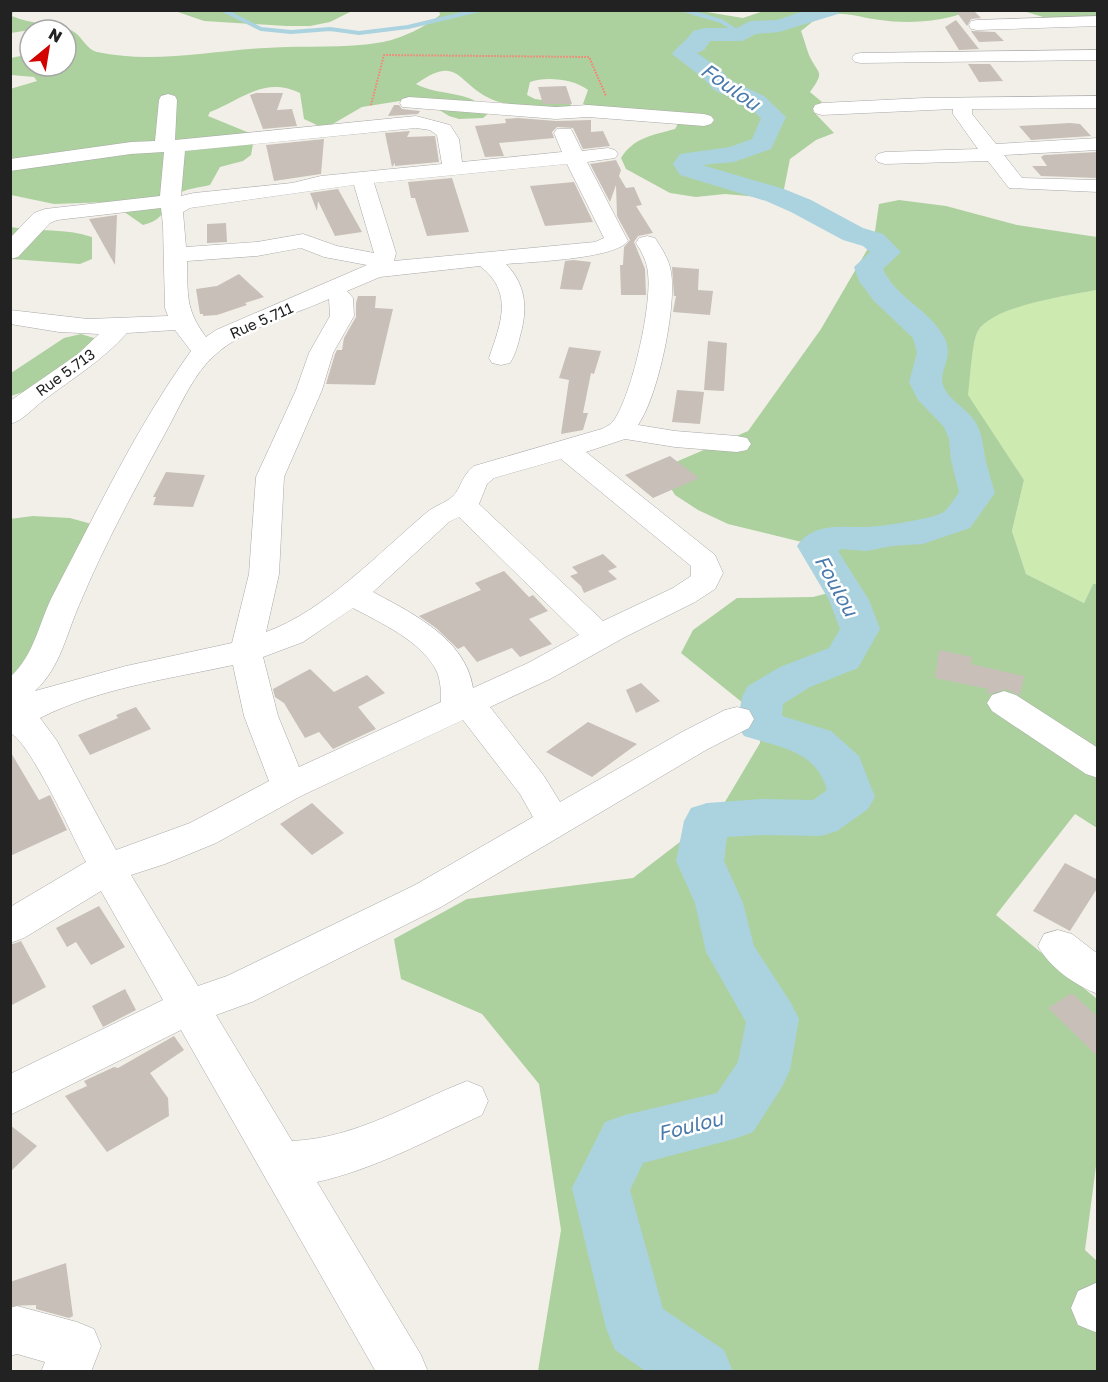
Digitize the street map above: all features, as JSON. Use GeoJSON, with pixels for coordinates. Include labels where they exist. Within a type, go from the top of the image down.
{"type":"FeatureCollection","features":[{"type":"Feature","properties":{"kind":"street"},"geometry":{"type":"LineString","coordinates":[[977,25],[1098,21]]}},
{"type":"Feature","properties":{"kind":"street"},"geometry":{"type":"LineString","coordinates":[[861,58],[1098,55]]}},
{"type":"Feature","properties":{"kind":"street"},"geometry":{"type":"LineString","coordinates":[[168,100],[177,308],[182,322],[204,351]]}},
{"type":"Feature","properties":{"kind":"street"},"geometry":{"type":"LineString","coordinates":[[822,109],[1098,102]]}},
{"type":"Feature","properties":{"kind":"street"},"geometry":{"type":"LineString","coordinates":[[354,126],[380,105],[407,103],[556,113],[588,111],[704,120]]}},
{"type":"Feature","properties":{"kind":"street"},"geometry":{"type":"LineString","coordinates":[[962,105],[963,114],[990,153],[1016,184],[1098,186]]}},
{"type":"Feature","properties":{"kind":"street"},"geometry":{"type":"LineString","coordinates":[[444,129],[455,108]]}},
{"type":"Feature","properties":{"kind":"street"},"geometry":{"type":"LineString","coordinates":[[10,165],[131,148],[416,122],[432,123],[444,129],[449,136],[452,167]]}},
{"type":"Feature","properties":{"kind":"street"},"geometry":{"type":"LineString","coordinates":[[564,133],[573,157],[617,242]]}},
{"type":"Feature","properties":{"kind":"street"},"geometry":{"type":"LineString","coordinates":[[885,158],[990,153],[1098,144]]}},
{"type":"Feature","properties":{"kind":"street"},"geometry":{"type":"LineString","coordinates":[[10,252],[34,225],[42,218],[53,214],[172,205],[194,199],[292,189],[321,182],[452,167],[608,154]]}},
{"type":"Feature","properties":{"kind":"street"},"geometry":{"type":"LineString","coordinates":[[174,255],[257,249],[303,241],[378,266],[386,253],[362,178]]}},
{"type":"Feature","properties":{"kind":"street","name":"Rue 5.711"},"geometry":{"type":"LineString","coordinates":[[10,696],[34,674],[45,655],[64,603],[133,467],[176,390],[204,351],[225,335],[378,266],[486,260],[599,248],[617,242],[656,241],[658,299],[643,386],[637,406],[628,422],[620,430]]}},
{"type":"Feature","properties":{"kind":"street"},"geometry":{"type":"LineString","coordinates":[[486,260],[503,273],[514,293],[512,321],[501,358]]}},
{"type":"Feature","properties":{"kind":"street"},"geometry":{"type":"LineString","coordinates":[[289,788],[261,716],[246,651],[264,574],[270,477],[309,390],[321,353],[342,316],[341,298],[331,288]]}},
{"type":"Feature","properties":{"kind":"street"},"geometry":{"type":"LineString","coordinates":[[10,317],[40,323],[118,327],[182,322]]}},
{"type":"Feature","properties":{"kind":"street","name":"Rue 5.713"},"geometry":{"type":"LineString","coordinates":[[10,416],[49,383],[76,368],[108,340],[118,327]]}},
{"type":"Feature","properties":{"kind":"street"},"geometry":{"type":"LineString","coordinates":[[10,718],[53,697],[126,677],[246,651],[292,634],[352,594],[439,516],[467,500],[474,479],[484,472],[567,450],[620,430],[675,439],[737,444]]}},
{"type":"Feature","properties":{"kind":"street"},"geometry":{"type":"LineString","coordinates":[[10,927],[107,867],[152,854],[203,833],[289,788],[539,671],[684,595],[704,582],[708,573],[704,562],[567,450]]}},
{"type":"Feature","properties":{"kind":"street"},"geometry":{"type":"LineString","coordinates":[[462,504],[600,637]]}},
{"type":"Feature","properties":{"kind":"street"},"geometry":{"type":"LineString","coordinates":[[352,594],[399,619],[434,647],[451,667],[464,706],[532,785],[554,822]]}},
{"type":"Feature","properties":{"kind":"street"},"geometry":{"type":"LineString","coordinates":[[1004,703],[1098,765]]}},
{"type":"Feature","properties":{"kind":"street"},"geometry":{"type":"LineString","coordinates":[[10,718],[29,727],[45,750],[107,867],[404,1371]]}},
{"type":"Feature","properties":{"kind":"street"},"geometry":{"type":"LineString","coordinates":[[10,1096],[190,1006],[238,990],[428,896],[694,741],[737,719]]}},
{"type":"Feature","properties":{"kind":"street"},"geometry":{"type":"LineString","coordinates":[[1058,946],[1098,977]]}},
{"type":"Feature","properties":{"kind":"street"},"geometry":{"type":"LineString","coordinates":[[281,1162],[314,1161],[346,1153],[467,1101]]}},
{"type":"Feature","properties":{"kind":"street"},"geometry":{"type":"LineString","coordinates":[[10,1332],[17,1330],[77,1346],[65,1371]]}},
{"type":"Feature","properties":{"kind":"path"},"geometry":{"type":"LineString","coordinates":[[380,105],[384,55],[589,57],[614,113]]}},
{"type":"Feature","properties":{"kind":"green space"},"geometry":{"type":"Polygon","coordinates":[[[695,10],[743,18],[766,10],[968,11],[948,18],[913,22],[835,14],[817,18],[801,31],[809,55],[819,73],[818,80],[810,92],[822,102],[813,111],[834,133],[816,140],[790,159],[781,204],[770,198],[725,194],[696,197],[670,193],[626,169],[621,158],[631,146],[644,138],[675,129],[680,120],[583,104],[588,90],[575,83],[560,80],[544,79],[530,82],[527,95],[535,99],[570,104],[574,109],[542,109],[506,104],[487,97],[455,73],[448,71],[440,71],[416,84],[474,100],[489,113],[483,118],[459,119],[449,116],[428,103],[406,100],[362,107],[331,125],[319,126],[304,119],[300,93],[287,88],[275,87],[253,92],[210,112],[208,116],[252,134],[251,155],[243,161],[220,167],[210,185],[189,189],[178,194],[168,203],[160,216],[143,225],[110,202],[54,204],[11,195],[10,89],[37,81],[35,78],[78,78],[78,35],[89,48],[97,52],[139,57],[181,56],[280,47],[339,46],[383,42],[398,38],[428,24],[440,15],[439,11],[695,10]]]}},
{"type":"Feature","properties":{"kind":"green space"},"geometry":{"type":"Polygon","coordinates":[[[11,11],[13,11],[12,16],[18,19],[18,32],[11,33],[11,11]]]}},
{"type":"Feature","properties":{"kind":"green space"},"geometry":{"type":"Polygon","coordinates":[[[175,11],[352,11],[330,22],[310,26],[286,26],[204,21],[175,11]]]}},
{"type":"Feature","properties":{"kind":"green space"},"geometry":{"type":"Polygon","coordinates":[[[1023,11],[1097,11],[1097,20],[1050,19],[1023,11]]]}},
{"type":"Feature","properties":{"kind":"green space"},"geometry":{"type":"Polygon","coordinates":[[[18,56],[18,76],[11,75],[11,58],[18,56]]]}},
{"type":"Feature","properties":{"kind":"green space"},"geometry":{"type":"Polygon","coordinates":[[[899,200],[946,206],[1017,225],[1097,237],[1097,290],[1015,308],[986,322],[976,336],[968,395],[1024,480],[1012,531],[1026,574],[1084,603],[1093,584],[1097,584],[1097,828],[1075,814],[996,915],[1097,999],[1098,1151],[1085,1250],[1097,1261],[1097,1371],[538,1371],[561,1230],[539,1084],[482,1014],[401,979],[394,939],[467,899],[633,878],[719,812],[760,743],[759,716],[681,653],[693,630],[737,598],[813,597],[844,589],[848,567],[826,548],[728,524],[698,510],[675,495],[664,477],[678,461],[748,431],[821,329],[874,238],[879,204],[899,200]]]}},
{"type":"Feature","properties":{"kind":"green space"},"geometry":{"type":"Polygon","coordinates":[[[11,227],[72,232],[92,237],[92,259],[80,264],[11,259],[11,227]]]}},
{"type":"Feature","properties":{"kind":"green space"},"geometry":{"type":"Polygon","coordinates":[[[1097,290],[1098,584],[1093,584],[1084,603],[1026,574],[1012,531],[1024,480],[967,395],[976,336],[986,322],[1015,308],[1097,290]]]}},
{"type":"Feature","properties":{"kind":"green space"},"geometry":{"type":"Polygon","coordinates":[[[81,334],[94,338],[94,346],[38,387],[11,396],[11,373],[64,338],[81,334]]]}},
{"type":"Feature","properties":{"kind":"green space"},"geometry":{"type":"Polygon","coordinates":[[[33,516],[70,518],[95,525],[10,693],[10,519],[33,516]]]}},
{"type":"Feature","properties":{"kind":"building"},"geometry":{"type":"Polygon","coordinates":[[[955,10],[973,10],[981,18],[971,19],[967,26],[955,10]]]}},
{"type":"Feature","properties":{"kind":"building"},"geometry":{"type":"Polygon","coordinates":[[[956,20],[979,49],[959,50],[945,27],[956,20]]]}},
{"type":"Feature","properties":{"kind":"building"},"geometry":{"type":"Polygon","coordinates":[[[971,31],[995,32],[1004,41],[979,42],[971,31]]]}},
{"type":"Feature","properties":{"kind":"building"},"geometry":{"type":"Polygon","coordinates":[[[968,64],[990,64],[1003,81],[979,82],[968,64]]]}},
{"type":"Feature","properties":{"kind":"building"},"geometry":{"type":"Polygon","coordinates":[[[566,86],[572,104],[543,104],[538,87],[566,86]]]}},
{"type":"Feature","properties":{"kind":"building"},"geometry":{"type":"Polygon","coordinates":[[[283,93],[277,110],[292,109],[297,126],[263,129],[250,95],[283,93]]]}},
{"type":"Feature","properties":{"kind":"building"},"geometry":{"type":"Polygon","coordinates":[[[394,105],[399,105],[402,109],[420,111],[418,114],[388,116],[394,105]]]}},
{"type":"Feature","properties":{"kind":"building"},"geometry":{"type":"Polygon","coordinates":[[[505,119],[556,121],[591,120],[591,132],[603,131],[610,146],[583,149],[573,128],[557,127],[552,132],[554,138],[499,143],[504,156],[485,157],[475,126],[506,123],[505,119]]]}},
{"type":"Feature","properties":{"kind":"building"},"geometry":{"type":"Polygon","coordinates":[[[1080,124],[1091,136],[1031,140],[1019,126],[1080,124]]]}},
{"type":"Feature","properties":{"kind":"building"},"geometry":{"type":"Polygon","coordinates":[[[410,131],[407,137],[435,136],[439,162],[395,166],[395,163],[392,167],[385,133],[410,131]]]}},
{"type":"Feature","properties":{"kind":"building"},"geometry":{"type":"Polygon","coordinates":[[[324,139],[321,174],[274,181],[266,145],[324,139]]]}},
{"type":"Feature","properties":{"kind":"building"},"geometry":{"type":"Polygon","coordinates":[[[1098,152],[1098,178],[1041,176],[1032,166],[1047,166],[1041,157],[1044,155],[1098,152]]]}},
{"type":"Feature","properties":{"kind":"building"},"geometry":{"type":"Polygon","coordinates":[[[616,160],[621,170],[619,176],[626,188],[634,187],[642,205],[636,206],[653,233],[638,236],[634,242],[645,269],[646,295],[621,295],[620,265],[623,265],[624,247],[630,240],[617,216],[616,185],[610,202],[590,164],[616,160]]]}},
{"type":"Feature","properties":{"kind":"building"},"geometry":{"type":"Polygon","coordinates":[[[452,178],[469,232],[427,236],[415,198],[411,198],[408,182],[452,178]]]}},
{"type":"Feature","properties":{"kind":"building"},"geometry":{"type":"Polygon","coordinates":[[[574,182],[593,222],[545,226],[530,186],[574,182]]]}},
{"type":"Feature","properties":{"kind":"building"},"geometry":{"type":"Polygon","coordinates":[[[338,189],[362,232],[335,236],[318,201],[317,211],[310,193],[338,189]]]}},
{"type":"Feature","properties":{"kind":"building"},"geometry":{"type":"Polygon","coordinates":[[[117,215],[115,265],[89,219],[117,215]]]}},
{"type":"Feature","properties":{"kind":"building"},"geometry":{"type":"Polygon","coordinates":[[[226,223],[227,242],[207,243],[207,224],[226,223]]]}},
{"type":"Feature","properties":{"kind":"building"},"geometry":{"type":"Polygon","coordinates":[[[565,261],[591,262],[582,290],[560,289],[565,261]]]}},
{"type":"Feature","properties":{"kind":"building"},"geometry":{"type":"Polygon","coordinates":[[[672,267],[699,269],[698,290],[713,291],[710,315],[673,312],[676,296],[674,296],[672,267]]]}},
{"type":"Feature","properties":{"kind":"building"},"geometry":{"type":"Polygon","coordinates":[[[239,274],[264,297],[217,315],[203,316],[200,314],[196,289],[217,286],[239,274]]]}},
{"type":"Feature","properties":{"kind":"building"},"geometry":{"type":"Polygon","coordinates":[[[358,296],[376,296],[375,308],[393,309],[375,385],[326,384],[335,354],[337,350],[342,350],[344,338],[356,317],[358,296]]]}},
{"type":"Feature","properties":{"kind":"building"},"geometry":{"type":"Polygon","coordinates":[[[708,341],[727,343],[724,391],[704,390],[708,341]]]}},
{"type":"Feature","properties":{"kind":"building"},"geometry":{"type":"Polygon","coordinates":[[[569,347],[601,351],[594,374],[591,373],[583,413],[588,413],[583,430],[561,434],[569,380],[559,378],[569,347]]]}},
{"type":"Feature","properties":{"kind":"building"},"geometry":{"type":"Polygon","coordinates":[[[677,390],[704,392],[700,424],[672,422],[677,390]]]}},
{"type":"Feature","properties":{"kind":"building"},"geometry":{"type":"Polygon","coordinates":[[[670,456],[699,478],[653,498],[625,475],[670,456]]]}},
{"type":"Feature","properties":{"kind":"building"},"geometry":{"type":"Polygon","coordinates":[[[166,472],[205,475],[193,507],[153,505],[156,497],[153,497],[166,472]]]}},
{"type":"Feature","properties":{"kind":"building"},"geometry":{"type":"Polygon","coordinates":[[[603,554],[617,567],[608,571],[617,579],[584,593],[581,586],[570,576],[578,573],[572,567],[603,554]]]}},
{"type":"Feature","properties":{"kind":"building"},"geometry":{"type":"Polygon","coordinates":[[[504,571],[529,597],[533,595],[548,611],[529,619],[552,644],[520,657],[512,648],[477,662],[464,646],[458,649],[436,628],[419,616],[481,590],[475,583],[504,571]]]}},
{"type":"Feature","properties":{"kind":"building"},"geometry":{"type":"Polygon","coordinates":[[[939,650],[972,657],[971,664],[1024,676],[1020,695],[1005,689],[987,694],[988,689],[935,678],[939,650]]]}},
{"type":"Feature","properties":{"kind":"building"},"geometry":{"type":"Polygon","coordinates":[[[310,669],[334,692],[367,675],[385,693],[358,707],[376,729],[333,749],[319,732],[305,738],[284,703],[275,697],[273,689],[310,669]]]}},
{"type":"Feature","properties":{"kind":"building"},"geometry":{"type":"Polygon","coordinates":[[[641,683],[660,701],[636,713],[626,690],[641,683]]]}},
{"type":"Feature","properties":{"kind":"building"},"geometry":{"type":"Polygon","coordinates":[[[136,707],[151,729],[90,755],[78,735],[118,718],[116,715],[136,707]]]}},
{"type":"Feature","properties":{"kind":"building"},"geometry":{"type":"Polygon","coordinates":[[[588,722],[637,744],[592,777],[546,752],[588,722]]]}},
{"type":"Feature","properties":{"kind":"building"},"geometry":{"type":"Polygon","coordinates":[[[10,751],[39,800],[50,795],[67,830],[10,856],[10,751]]]}},
{"type":"Feature","properties":{"kind":"building"},"geometry":{"type":"Polygon","coordinates":[[[312,803],[344,833],[312,855],[280,824],[312,803]]]}},
{"type":"Feature","properties":{"kind":"building"},"geometry":{"type":"Polygon","coordinates":[[[1065,863],[1098,880],[1098,887],[1070,931],[1033,911],[1065,863]]]}},
{"type":"Feature","properties":{"kind":"building"},"geometry":{"type":"Polygon","coordinates":[[[99,906],[125,947],[91,965],[76,942],[67,947],[56,928],[99,906]]]}},
{"type":"Feature","properties":{"kind":"building"},"geometry":{"type":"Polygon","coordinates":[[[21,941],[46,987],[10,1006],[10,945],[21,941]]]}},
{"type":"Feature","properties":{"kind":"building"},"geometry":{"type":"Polygon","coordinates":[[[125,989],[136,1010],[103,1027],[92,1006],[125,989]]]}},
{"type":"Feature","properties":{"kind":"building"},"geometry":{"type":"Polygon","coordinates":[[[1072,993],[1098,1017],[1098,1057],[1048,1008],[1072,993]]]}},
{"type":"Feature","properties":{"kind":"building"},"geometry":{"type":"Polygon","coordinates":[[[174,1036],[184,1050],[150,1073],[168,1098],[169,1116],[107,1152],[65,1096],[87,1086],[84,1081],[114,1067],[118,1068],[174,1036]]]}},
{"type":"Feature","properties":{"kind":"building"},"geometry":{"type":"Polygon","coordinates":[[[10,1125],[37,1146],[10,1172],[10,1125]]]}},
{"type":"Feature","properties":{"kind":"building"},"geometry":{"type":"Polygon","coordinates":[[[66,1263],[73,1316],[69,1318],[36,1309],[36,1305],[10,1306],[10,1282],[66,1263]]]}},
{"type":"Feature","properties":{"kind":"waterway"},"geometry":{"type":"LineString","coordinates":[[223,10],[261,29],[291,32],[330,29],[359,33],[408,27],[479,10]]}},
{"type":"Feature","properties":{"kind":"waterway"},"geometry":{"type":"LineString","coordinates":[[684,10],[721,21],[735,30],[747,32]]}},
{"type":"Feature","properties":{"kind":"waterway","name":"Foulou"},"geometry":{"type":"LineString","coordinates":[[702,1372],[637,1328],[601,1188],[625,1141],[734,1114],[763,1070],[773,1019],[731,952],[719,903],[700,861],[707,821],[762,817],[821,818],[852,797],[843,768],[816,742],[759,725],[763,697],[795,677],[844,658],[860,629],[849,600],[816,546],[838,537],[866,539],[923,532],[957,520],[977,493],[968,460],[966,439],[959,423],[930,393],[925,382],[933,353],[929,338],[922,327],[885,295],[874,281],[868,267],[887,252],[873,240],[853,234],[801,206],[775,195],[706,176],[689,169],[686,164],[689,159],[734,154],[762,144],[774,117],[756,101],[722,85],[711,73],[683,54],[696,46],[701,36],[742,34],[750,28],[779,26],[831,10]]}}]}
